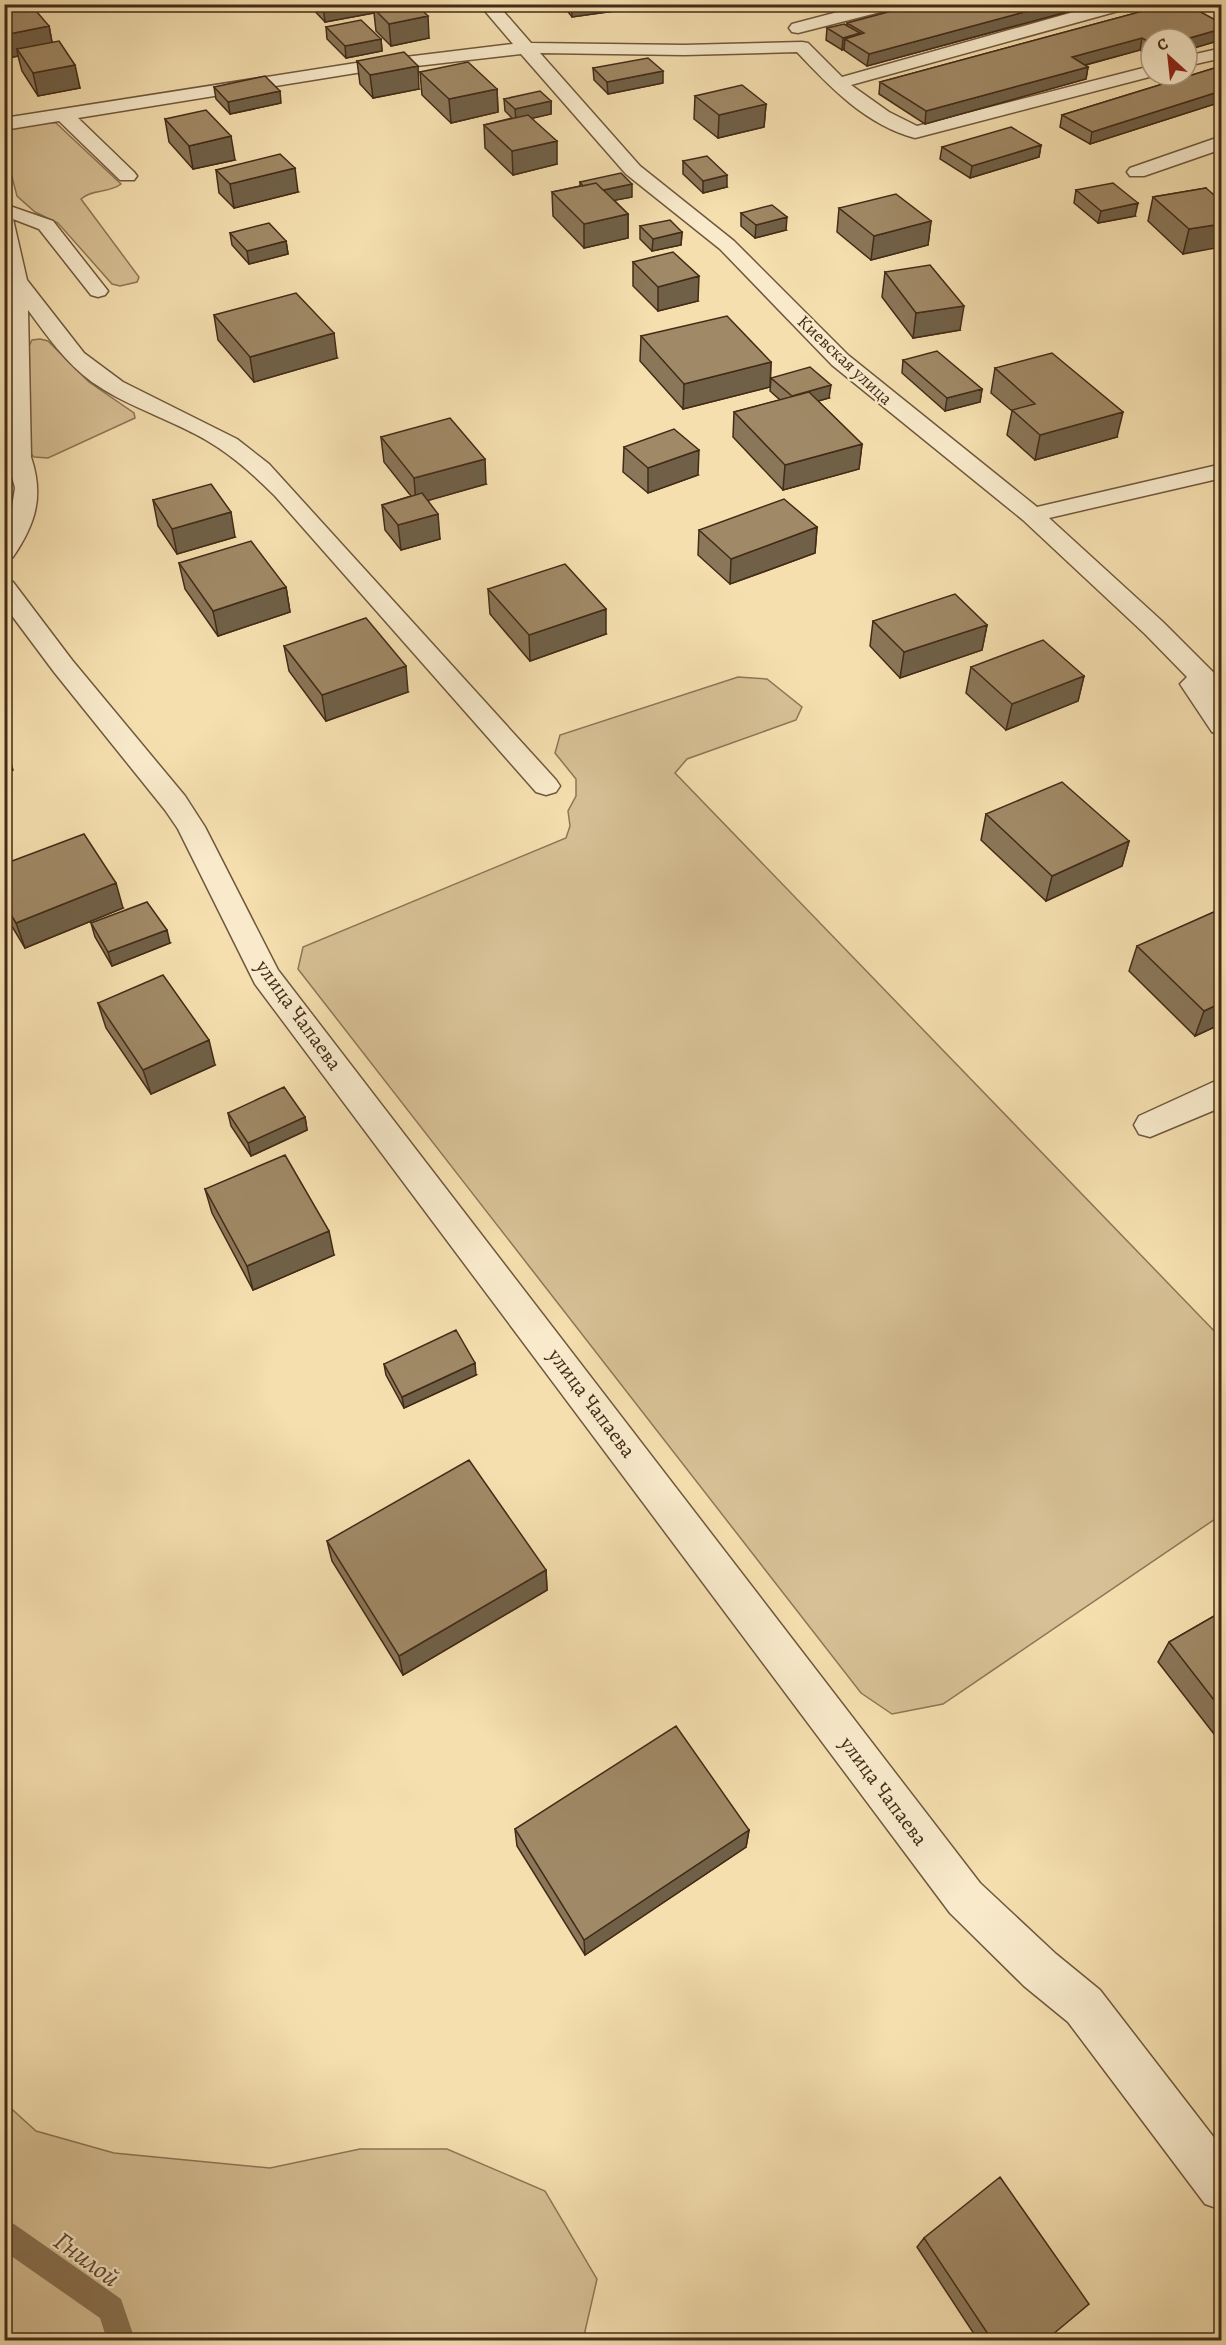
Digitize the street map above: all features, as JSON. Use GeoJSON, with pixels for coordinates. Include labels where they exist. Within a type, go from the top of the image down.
{"type":"FeatureCollection","features":[{"type":"Feature","properties":{"kind":"street","name":"Киевская улица"},"geometry":{"type":"LineString","coordinates":[[487,4],[633,170],[727,245],[840,360],[1032,515],[1154,628],[1221,697]]}},
{"type":"Feature","properties":{"kind":"street"},"geometry":{"type":"LineString","coordinates":[[890,4],[796,20],[802,47],[836,84],[888,122],[915,132],[1139,74]]}},
{"type":"Feature","properties":{"kind":"street"},"geometry":{"type":"LineString","coordinates":[[836,84],[1116,6]]}},
{"type":"Feature","properties":{"kind":"street"},"geometry":{"type":"LineString","coordinates":[[4,124],[356,68],[526,48],[684,50],[802,47]]}},
{"type":"Feature","properties":{"kind":"street"},"geometry":{"type":"LineString","coordinates":[[1199,58],[1221,52]]}},
{"type":"Feature","properties":{"kind":"street"},"geometry":{"type":"LineString","coordinates":[[63,114],[127,176]]}},
{"type":"Feature","properties":{"kind":"street"},"geometry":{"type":"LineString","coordinates":[[1137,172],[1221,142]]}},
{"type":"Feature","properties":{"kind":"street"},"geometry":{"type":"LineString","coordinates":[[4,210],[46,225],[98,291]]}},
{"type":"Feature","properties":{"kind":"street"},"geometry":{"type":"LineString","coordinates":[[4,220],[17,280],[19,457],[26,478],[26,490],[16,530],[4,552]]}},
{"type":"Feature","properties":{"kind":"street"},"geometry":{"type":"LineString","coordinates":[[17,280],[69,348],[99,377],[143,403],[219,437],[250,458],[283,491],[546,786]]}},
{"type":"Feature","properties":{"kind":"street"},"geometry":{"type":"LineString","coordinates":[[1032,515],[1221,471]]}},
{"type":"Feature","properties":{"kind":"street","name":"улица Чапаева"},"geometry":{"type":"LineString","coordinates":[[4,587],[63,666],[191,827],[266,976],[950,1879],[965,1898],[1040,1970],[1084,2006],[1221,2187]]}},
{"type":"Feature","properties":{"kind":"street"},"geometry":{"type":"LineString","coordinates":[[1154,628],[1221,726]]}},
{"type":"Feature","properties":{"kind":"street"},"geometry":{"type":"LineString","coordinates":[[1150,1125],[1212,1098],[1221,1090]]}},
{"type":"Feature","properties":{"kind":"shaded area"},"geometry":{"type":"Polygon","coordinates":[[[42,122],[56,123],[121,184],[81,199],[139,277],[137,282],[120,286],[112,284],[58,223],[35,212],[17,196],[5,150],[4,130],[42,122]]]}},
{"type":"Feature","properties":{"kind":"shaded area"},"geometry":{"type":"Polygon","coordinates":[[[32,340],[48,341],[89,382],[134,413],[135,418],[48,458],[34,457],[27,450],[29,346],[32,340]]]}},
{"type":"Feature","properties":{"kind":"shaded area"},"geometry":{"type":"Polygon","coordinates":[[[738,677],[767,679],[802,707],[796,720],[687,759],[675,773],[1221,1338],[1221,1515],[943,1704],[892,1714],[861,1693],[298,969],[303,947],[566,838],[570,826],[568,811],[576,796],[576,779],[555,753],[560,735],[738,677]]]}},
{"type":"Feature","properties":{"kind":"shaded area"},"geometry":{"type":"Polygon","coordinates":[[[4,2102],[36,2131],[114,2153],[270,2168],[360,2149],[447,2149],[545,2191],[597,2279],[583,2340],[5,2340],[4,2102]]]}},
{"type":"Feature","properties":{"kind":"building"},"geometry":{"type":"Polygon","coordinates":[[[396,4],[416,4],[428,16],[389,24],[374,9],[396,4]]]}},
{"type":"Feature","properties":{"kind":"building"},"geometry":{"type":"Polygon","coordinates":[[[918,4],[1054,4],[869,54],[845,39],[864,33],[847,23],[918,4]]]}},
{"type":"Feature","properties":{"kind":"building"},"geometry":{"type":"Polygon","coordinates":[[[1169,4],[1186,4],[1221,23],[1221,29],[1199,35],[1199,27],[1139,27],[1139,39],[1072,57],[1088,67],[926,111],[880,82],[1169,4]]]}},
{"type":"Feature","properties":{"kind":"building"},"geometry":{"type":"Polygon","coordinates":[[[31,5],[49,26],[4,35],[4,10],[31,5]]]}},
{"type":"Feature","properties":{"kind":"building"},"geometry":{"type":"Polygon","coordinates":[[[361,20],[381,39],[345,46],[326,27],[361,20]]]}},
{"type":"Feature","properties":{"kind":"building"},"geometry":{"type":"Polygon","coordinates":[[[844,24],[860,33],[843,38],[827,28],[844,24]]]}},
{"type":"Feature","properties":{"kind":"building"},"geometry":{"type":"Polygon","coordinates":[[[59,41],[75,65],[33,73],[17,49],[59,41]]]}},
{"type":"Feature","properties":{"kind":"building"},"geometry":{"type":"Polygon","coordinates":[[[404,52],[418,66],[370,75],[357,61],[404,52]]]}},
{"type":"Feature","properties":{"kind":"building"},"geometry":{"type":"Polygon","coordinates":[[[648,58],[663,71],[607,82],[593,68],[648,58]]]}},
{"type":"Feature","properties":{"kind":"building"},"geometry":{"type":"Polygon","coordinates":[[[468,62],[497,89],[449,99],[420,72],[468,62]]]}},
{"type":"Feature","properties":{"kind":"building"},"geometry":{"type":"Polygon","coordinates":[[[1221,66],[1221,91],[1092,132],[1062,115],[1153,87],[1199,87],[1199,73],[1221,66]]]}},
{"type":"Feature","properties":{"kind":"building"},"geometry":{"type":"Polygon","coordinates":[[[265,76],[280,91],[228,102],[214,87],[265,76]]]}},
{"type":"Feature","properties":{"kind":"building"},"geometry":{"type":"Polygon","coordinates":[[[742,85],[766,104],[719,115],[695,96],[742,85]]]}},
{"type":"Feature","properties":{"kind":"building"},"geometry":{"type":"Polygon","coordinates":[[[540,91],[551,101],[515,109],[504,99],[540,91]]]}},
{"type":"Feature","properties":{"kind":"building"},"geometry":{"type":"Polygon","coordinates":[[[206,110],[231,136],[189,146],[165,119],[206,110]]]}},
{"type":"Feature","properties":{"kind":"building"},"geometry":{"type":"Polygon","coordinates":[[[528,115],[557,141],[512,151],[484,125],[528,115]]]}},
{"type":"Feature","properties":{"kind":"building"},"geometry":{"type":"Polygon","coordinates":[[[1011,127],[1041,145],[972,166],[942,147],[1011,127]]]}},
{"type":"Feature","properties":{"kind":"building"},"geometry":{"type":"Polygon","coordinates":[[[280,154],[295,168],[230,184],[216,170],[280,154]]]}},
{"type":"Feature","properties":{"kind":"building"},"geometry":{"type":"Polygon","coordinates":[[[707,156],[727,175],[703,181],[683,161],[707,156]]]}},
{"type":"Feature","properties":{"kind":"building"},"geometry":{"type":"Polygon","coordinates":[[[621,173],[632,184],[603,190],[596,183],[583,186],[580,182],[621,173]]]}},
{"type":"Feature","properties":{"kind":"building"},"geometry":{"type":"Polygon","coordinates":[[[596,183],[628,214],[584,224],[552,192],[596,183]]]}},
{"type":"Feature","properties":{"kind":"building"},"geometry":{"type":"Polygon","coordinates":[[[1113,183],[1138,203],[1101,211],[1076,190],[1113,183]]]}},
{"type":"Feature","properties":{"kind":"building"},"geometry":{"type":"Polygon","coordinates":[[[1206,188],[1221,201],[1221,224],[1189,229],[1153,197],[1206,188]]]}},
{"type":"Feature","properties":{"kind":"building"},"geometry":{"type":"Polygon","coordinates":[[[896,194],[931,221],[874,236],[839,208],[896,194]]]}},
{"type":"Feature","properties":{"kind":"building"},"geometry":{"type":"Polygon","coordinates":[[[772,205],[787,217],[756,225],[741,213],[772,205]]]}},
{"type":"Feature","properties":{"kind":"building"},"geometry":{"type":"Polygon","coordinates":[[[670,220],[682,232],[653,239],[640,226],[670,220]]]}},
{"type":"Feature","properties":{"kind":"building"},"geometry":{"type":"Polygon","coordinates":[[[269,223],[286,241],[247,251],[230,233],[269,223]]]}},
{"type":"Feature","properties":{"kind":"building"},"geometry":{"type":"Polygon","coordinates":[[[673,252],[699,276],[658,287],[633,262],[673,252]]]}},
{"type":"Feature","properties":{"kind":"building"},"geometry":{"type":"Polygon","coordinates":[[[930,265],[964,306],[916,313],[885,272],[930,265]]]}},
{"type":"Feature","properties":{"kind":"building"},"geometry":{"type":"Polygon","coordinates":[[[296,293],[334,333],[250,357],[214,315],[296,293]]]}},
{"type":"Feature","properties":{"kind":"building"},"geometry":{"type":"Polygon","coordinates":[[[727,316],[771,362],[684,384],[641,336],[727,316]]]}},
{"type":"Feature","properties":{"kind":"building"},"geometry":{"type":"Polygon","coordinates":[[[937,351],[982,389],[947,398],[903,360],[937,351]]]}},
{"type":"Feature","properties":{"kind":"building"},"geometry":{"type":"Polygon","coordinates":[[[1052,353],[1123,412],[1040,435],[1012,410],[1035,404],[995,368],[1052,353]]]}},
{"type":"Feature","properties":{"kind":"building"},"geometry":{"type":"Polygon","coordinates":[[[810,367],[831,385],[792,396],[771,378],[810,367]]]}},
{"type":"Feature","properties":{"kind":"building"},"geometry":{"type":"Polygon","coordinates":[[[809,392],[862,444],[785,465],[734,412],[809,392]]]}},
{"type":"Feature","properties":{"kind":"building"},"geometry":{"type":"Polygon","coordinates":[[[450,418],[485,459],[414,478],[381,437],[450,418]]]}},
{"type":"Feature","properties":{"kind":"building"},"geometry":{"type":"Polygon","coordinates":[[[674,429],[699,450],[648,468],[624,447],[674,429]]]}},
{"type":"Feature","properties":{"kind":"building"},"geometry":{"type":"Polygon","coordinates":[[[211,484],[231,512],[172,529],[153,500],[211,484]]]}},
{"type":"Feature","properties":{"kind":"building"},"geometry":{"type":"Polygon","coordinates":[[[422,493],[438,514],[398,525],[382,505],[422,493]]]}},
{"type":"Feature","properties":{"kind":"building"},"geometry":{"type":"Polygon","coordinates":[[[784,499],[817,527],[731,559],[699,530],[784,499]]]}},
{"type":"Feature","properties":{"kind":"building"},"geometry":{"type":"Polygon","coordinates":[[[251,541],[286,587],[213,611],[179,563],[251,541]]]}},
{"type":"Feature","properties":{"kind":"building"},"geometry":{"type":"Polygon","coordinates":[[[565,564],[606,609],[529,635],[488,589],[565,564]]]}},
{"type":"Feature","properties":{"kind":"building"},"geometry":{"type":"Polygon","coordinates":[[[955,594],[987,625],[904,652],[873,621],[955,594]]]}},
{"type":"Feature","properties":{"kind":"building"},"geometry":{"type":"Polygon","coordinates":[[[366,618],[406,666],[322,695],[284,646],[366,618]]]}},
{"type":"Feature","properties":{"kind":"building"},"geometry":{"type":"Polygon","coordinates":[[[1043,640],[1084,676],[1012,704],[971,667],[1043,640]]]}},
{"type":"Feature","properties":{"kind":"building"},"geometry":{"type":"Polygon","coordinates":[[[1062,782],[1129,841],[1052,876],[986,814],[1062,782]]]}},
{"type":"Feature","properties":{"kind":"building"},"geometry":{"type":"Polygon","coordinates":[[[84,834],[116,883],[16,923],[4,903],[4,864],[84,834]]]}},
{"type":"Feature","properties":{"kind":"building"},"geometry":{"type":"Polygon","coordinates":[[[147,902],[167,930],[108,952],[91,923],[147,902]]]}},
{"type":"Feature","properties":{"kind":"building"},"geometry":{"type":"Polygon","coordinates":[[[1216,911],[1221,916],[1221,1003],[1204,1011],[1137,946],[1216,911]]]}},
{"type":"Feature","properties":{"kind":"building"},"geometry":{"type":"Polygon","coordinates":[[[163,975],[209,1040],[143,1070],[98,1003],[163,975]]]}},
{"type":"Feature","properties":{"kind":"building"},"geometry":{"type":"Polygon","coordinates":[[[284,1087],[305,1117],[248,1143],[228,1113],[284,1087]]]}},
{"type":"Feature","properties":{"kind":"building"},"geometry":{"type":"Polygon","coordinates":[[[285,1155],[329,1231],[247,1266],[205,1189],[285,1155]]]}},
{"type":"Feature","properties":{"kind":"building"},"geometry":{"type":"Polygon","coordinates":[[[456,1330],[475,1363],[402,1397],[384,1364],[456,1330]]]}},
{"type":"Feature","properties":{"kind":"building"},"geometry":{"type":"Polygon","coordinates":[[[469,1460],[546,1570],[399,1656],[327,1541],[469,1460]]]}},
{"type":"Feature","properties":{"kind":"building"},"geometry":{"type":"Polygon","coordinates":[[[1221,1612],[1221,1709],[1169,1642],[1221,1612]]]}},
{"type":"Feature","properties":{"kind":"building"},"geometry":{"type":"Polygon","coordinates":[[[676,1726],[749,1830],[584,1940],[515,1829],[676,1726]]]}},
{"type":"Feature","properties":{"kind":"building"},"geometry":{"type":"Polygon","coordinates":[[[1000,2177],[1089,2304],[1046,2340],[992,2340],[924,2238],[1000,2177]]]}},
{"type":"Feature","properties":{"kind":"waterway","name":"Гнилой"},"geometry":{"type":"LineString","coordinates":[[4,2234],[111,2309],[121,2340]]}}]}
